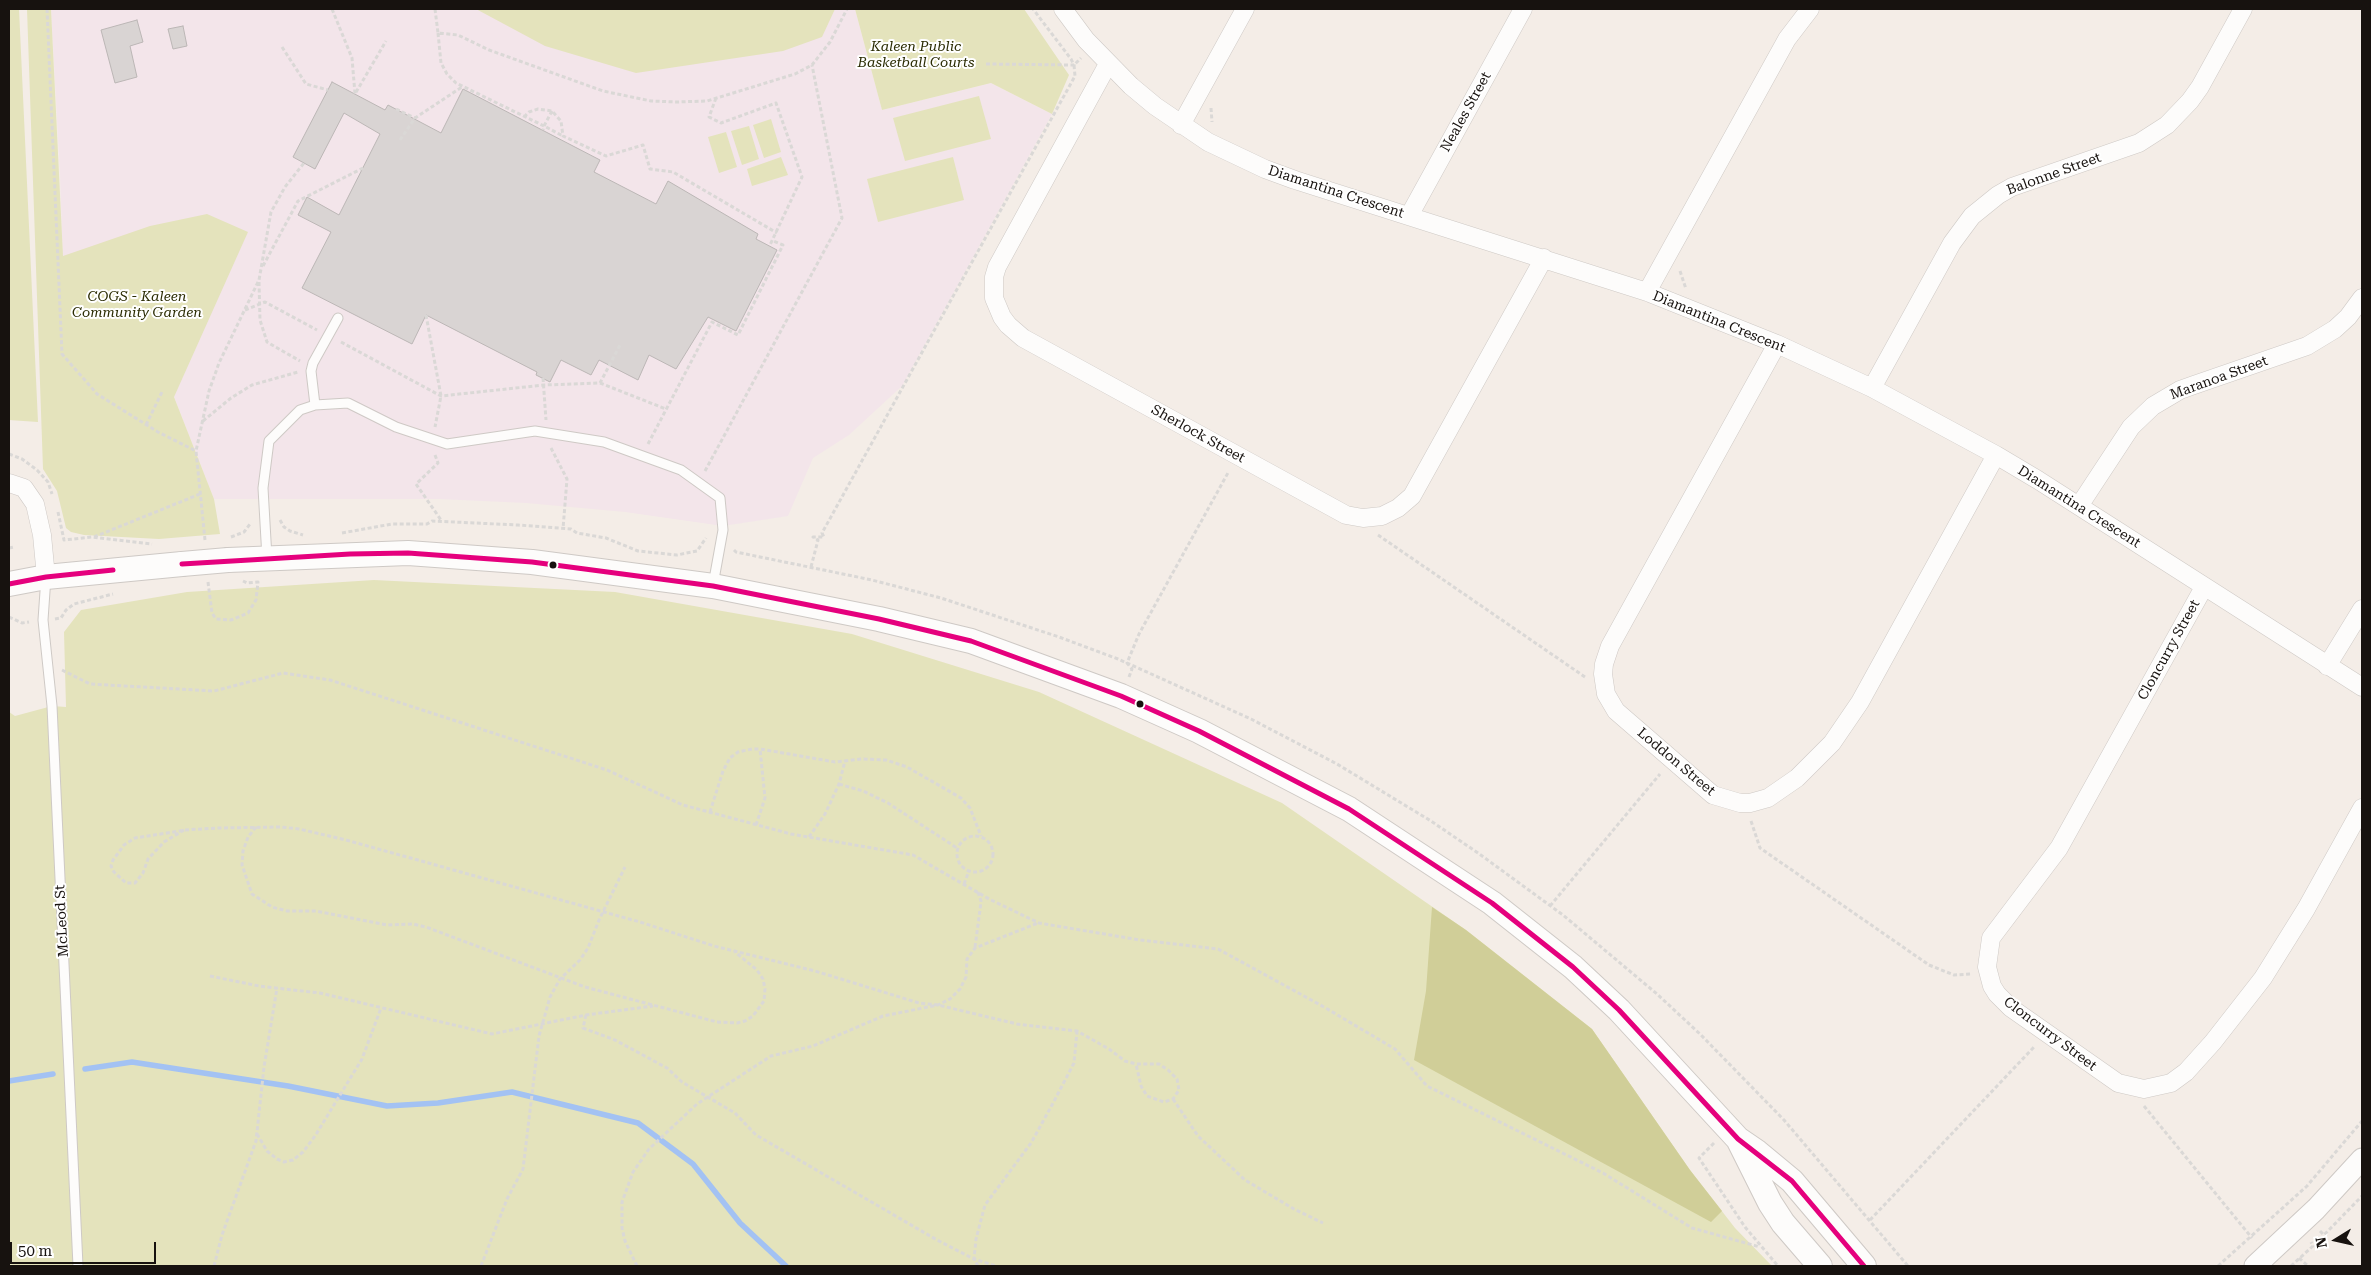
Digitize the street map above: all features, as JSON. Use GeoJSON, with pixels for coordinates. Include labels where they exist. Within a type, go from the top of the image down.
{"type":"FeatureCollection","features":[{"type":"Feature","properties":{"kind":"main road"},"geometry":{"type":"LineString","coordinates":[[9,584],[46,577],[267,558],[408,553],[532,562],[713,586],[879,619],[971,641],[1121,696],[1199,731],[1349,809],[1492,903],[1573,967],[1619,1010],[1733,1134],[1792,1181],[1864,1266]]}},
{"type":"Feature","properties":{"kind":"main road"},"geometry":{"type":"LineString","coordinates":[[1733,1134],[1770,1203],[1783,1223],[1820,1266]]}},
{"type":"Feature","properties":{"kind":"street","name":"Diamantina Crescent"},"geometry":{"type":"LineString","coordinates":[[1063,9],[1108,64],[1131,86],[1181,125],[1215,146],[1265,169],[1647,292],[1777,344],[1872,388],[1996,455],[2079,506],[2362,688]]}},
{"type":"Feature","properties":{"kind":"street"},"geometry":{"type":"LineString","coordinates":[[1181,125],[1245,9]]}},
{"type":"Feature","properties":{"kind":"street","name":"Neales Street"},"geometry":{"type":"LineString","coordinates":[[1408,216],[1523,9]]}},
{"type":"Feature","properties":{"kind":"street"},"geometry":{"type":"LineString","coordinates":[[1647,292],[1787,39],[1810,9]]}},
{"type":"Feature","properties":{"kind":"street","name":"Balonne Street"},"geometry":{"type":"LineString","coordinates":[[1872,388],[1952,243],[1972,216],[1998,195],[2012,187],[2139,143],[2168,125],[2190,101],[2243,9]]}},
{"type":"Feature","properties":{"kind":"street","name":"Sherlock Street"},"geometry":{"type":"LineString","coordinates":[[1108,64],[1000,258],[994,277],[994,298],[997,307],[1008,325],[1023,338],[1337,511],[1354,518],[1373,518],[1398,508],[1417,488],[1544,258]]}},
{"type":"Feature","properties":{"kind":"street","name":"Maranoa Street"},"geometry":{"type":"LineString","coordinates":[[2079,506],[2132,427],[2153,406],[2180,390],[2307,346],[2335,329],[2348,317],[2362,298]]}},
{"type":"Feature","properties":{"kind":"street","name":"Loddon Street"},"geometry":{"type":"LineString","coordinates":[[1777,344],[1610,646],[1604,664],[1606,694],[1616,711],[1706,789],[1722,799],[1740,803],[1756,802],[1768,798],[1797,778],[1832,743],[1847,723],[1996,455]]}},
{"type":"Feature","properties":{"kind":"street"},"geometry":{"type":"LineString","coordinates":[[9,483],[24,488],[35,504],[42,535],[46,577]]}},
{"type":"Feature","properties":{"kind":"street","name":"Cloncurry Street"},"geometry":{"type":"LineString","coordinates":[[2204,587],[2059,848],[1996,929],[1988,947],[1988,974],[1992,986],[2004,1002],[2110,1078],[2126,1087],[2138,1089],[2162,1086],[2179,1078],[2239,1011],[2286,944],[2362,808]]}},
{"type":"Feature","properties":{"kind":"street"},"geometry":{"type":"LineString","coordinates":[[2327,666],[2362,609]]}},
{"type":"Feature","properties":{"kind":"street"},"geometry":{"type":"LineString","coordinates":[[2255,1266],[2316,1209],[2362,1160]]}},
{"type":"Feature","properties":{"kind":"lane"},"geometry":{"type":"LineString","coordinates":[[315,404],[311,371],[313,362],[338,318]]}},
{"type":"Feature","properties":{"kind":"lane"},"geometry":{"type":"LineString","coordinates":[[267,558],[264,488],[269,440],[300,410],[315,404],[348,403],[396,427],[447,444],[535,431],[546,432],[604,442],[680,470],[720,498],[723,530],[713,586]]}},
{"type":"Feature","properties":{"kind":"lane","name":"McLeod St"},"geometry":{"type":"LineString","coordinates":[[46,577],[43,620],[52,706],[78,1266]]}},
{"type":"Feature","properties":{"kind":"path"},"geometry":{"type":"LineString","coordinates":[[46,9],[62,354],[97,394],[146,425],[196,451]]}},
{"type":"Feature","properties":{"kind":"path"},"geometry":{"type":"LineString","coordinates":[[332,9],[352,58],[355,94],[386,41]]}},
{"type":"Feature","properties":{"kind":"path"},"geometry":{"type":"LineString","coordinates":[[435,9],[442,63],[447,74],[462,87],[544,128],[606,156],[643,145],[650,169],[673,172],[777,233]]}},
{"type":"Feature","properties":{"kind":"path"},"geometry":{"type":"LineString","coordinates":[[438,33],[458,35],[489,50],[603,91],[651,101],[707,101],[795,74],[812,64],[830,42],[847,9]]}},
{"type":"Feature","properties":{"kind":"path"},"geometry":{"type":"LineString","coordinates":[[810,567],[818,540],[814,537],[824,537],[822,534],[1075,76],[1071,59],[1033,9]]}},
{"type":"Feature","properties":{"kind":"path"},"geometry":{"type":"LineString","coordinates":[[282,47],[306,84],[328,90]]}},
{"type":"Feature","properties":{"kind":"path"},"geometry":{"type":"LineString","coordinates":[[986,64],[1074,66],[1093,47]]}},
{"type":"Feature","properties":{"kind":"path"},"geometry":{"type":"LineString","coordinates":[[699,483],[842,218],[812,64]]}},
{"type":"Feature","properties":{"kind":"path"},"geometry":{"type":"LineString","coordinates":[[400,140],[415,118],[462,87]]}},
{"type":"Feature","properties":{"kind":"path"},"geometry":{"type":"LineString","coordinates":[[1198,95],[1211,103],[1211,120],[1214,128]]}},
{"type":"Feature","properties":{"kind":"path"},"geometry":{"type":"LineString","coordinates":[[716,98],[709,117],[721,123],[776,103],[802,178],[770,246]]}},
{"type":"Feature","properties":{"kind":"path"},"geometry":{"type":"LineString","coordinates":[[396,109],[415,118]]}},
{"type":"Feature","properties":{"kind":"path"},"geometry":{"type":"LineString","coordinates":[[524,117],[529,112],[538,109],[552,111],[561,121],[563,136]]}},
{"type":"Feature","properties":{"kind":"path"},"geometry":{"type":"LineString","coordinates":[[544,128],[552,111]]}},
{"type":"Feature","properties":{"kind":"path"},"geometry":{"type":"LineString","coordinates":[[304,163],[285,187],[270,212],[259,280],[259,304],[260,320],[267,342],[305,364],[311,371]]}},
{"type":"Feature","properties":{"kind":"path"},"geometry":{"type":"LineString","coordinates":[[261,268],[298,201],[363,168]]}},
{"type":"Feature","properties":{"kind":"path"},"geometry":{"type":"LineString","coordinates":[[642,456],[712,322],[738,336],[782,245],[773,241]]}},
{"type":"Feature","properties":{"kind":"path"},"geometry":{"type":"LineString","coordinates":[[1666,258],[1678,263],[1686,289],[1695,293]]}},
{"type":"Feature","properties":{"kind":"path"},"geometry":{"type":"LineString","coordinates":[[205,546],[196,451],[209,391],[219,363],[259,280]]}},
{"type":"Feature","properties":{"kind":"path"},"geometry":{"type":"LineString","coordinates":[[244,310],[265,302],[441,396],[544,385],[600,383],[666,409]]}},
{"type":"Feature","properties":{"kind":"path"},"geometry":{"type":"LineString","coordinates":[[426,315],[441,396],[435,428]]}},
{"type":"Feature","properties":{"kind":"path"},"geometry":{"type":"LineString","coordinates":[[600,383],[620,345]]}},
{"type":"Feature","properties":{"kind":"path"},"geometry":{"type":"LineString","coordinates":[[202,422],[230,398],[252,385],[282,375],[311,371]]}},
{"type":"Feature","properties":{"kind":"path"},"geometry":{"type":"LineString","coordinates":[[543,378],[547,442],[567,479],[563,529]]}},
{"type":"Feature","properties":{"kind":"path"},"geometry":{"type":"LineString","coordinates":[[146,425],[162,392]]}},
{"type":"Feature","properties":{"kind":"path"},"geometry":{"type":"LineString","coordinates":[[432,447],[438,463],[416,484],[442,521]]}},
{"type":"Feature","properties":{"kind":"path"},"geometry":{"type":"LineString","coordinates":[[1128,663],[1139,634],[1238,456]]}},
{"type":"Feature","properties":{"kind":"path"},"geometry":{"type":"LineString","coordinates":[[92,538],[200,494]]}},
{"type":"Feature","properties":{"kind":"path"},"geometry":{"type":"LineString","coordinates":[[207,575],[212,613],[216,618],[224,620],[239,618],[248,614],[256,600],[258,582],[247,583],[242,580],[230,560],[249,526],[253,509],[277,509],[284,527],[305,535]]}},
{"type":"Feature","properties":{"kind":"path"},"geometry":{"type":"LineString","coordinates":[[1373,518],[1372,529],[1382,539],[1591,682],[1604,684]]}},
{"type":"Feature","properties":{"kind":"path"},"geometry":{"type":"LineString","coordinates":[[335,534],[392,524],[427,524],[432,521],[442,521],[563,529],[606,538],[638,551],[677,555],[697,552],[706,537],[731,539],[736,552],[810,567],[941,598],[1059,637],[1128,663],[1251,719],[1337,764],[1431,822],[1550,906],[1650,988],[1700,1034],[1784,1120],[1908,1266]]}},
{"type":"Feature","properties":{"kind":"path"},"geometry":{"type":"LineString","coordinates":[[64,540],[92,538],[153,544]]}},
{"type":"Feature","properties":{"kind":"path"},"geometry":{"type":"LineString","coordinates":[[9,548],[14,547]]}},
{"type":"Feature","properties":{"kind":"path"},"geometry":{"type":"LineString","coordinates":[[9,617],[22,623],[62,618],[66,610],[74,604],[116,593]]}},
{"type":"Feature","properties":{"kind":"path"},"geometry":{"type":"LineString","coordinates":[[48,663],[90,684],[99,685],[214,691],[283,673],[330,680],[607,770],[683,805],[756,825],[810,837],[913,855],[978,892],[1039,922],[1140,940],[1218,949],[1324,1007],[1394,1049],[1427,1086],[1603,1173],[1692,1228],[1760,1247]]}},
{"type":"Feature","properties":{"kind":"path"},"geometry":{"type":"LineString","coordinates":[[1121,696],[1132,669],[1128,663]]}},
{"type":"Feature","properties":{"kind":"path"},"geometry":{"type":"LineString","coordinates":[[710,812],[723,771],[730,758],[738,752],[752,748],[810,760],[835,762],[861,759],[886,760],[907,767],[961,798],[970,808],[981,836],[991,844],[993,850],[991,863],[981,871],[969,871],[960,865],[957,859],[957,848],[964,838],[981,836]]}},
{"type":"Feature","properties":{"kind":"path"},"geometry":{"type":"LineString","coordinates":[[756,825],[765,798],[760,749]]}},
{"type":"Feature","properties":{"kind":"path"},"geometry":{"type":"LineString","coordinates":[[1550,906],[1672,760]]}},
{"type":"Feature","properties":{"kind":"path"},"geometry":{"type":"LineString","coordinates":[[810,837],[839,784],[845,761]]}},
{"type":"Feature","properties":{"kind":"path"},"geometry":{"type":"LineString","coordinates":[[839,784],[888,803],[957,848]]}},
{"type":"Feature","properties":{"kind":"path"},"geometry":{"type":"LineString","coordinates":[[1756,802],[1750,819],[1760,848],[1929,965],[1954,975],[1988,974]]}},
{"type":"Feature","properties":{"kind":"path"},"geometry":{"type":"LineString","coordinates":[[256,827],[245,844],[242,865],[252,894],[272,907],[287,911],[316,911],[387,925],[412,924],[426,927],[560,979],[717,1022],[737,1023],[753,1016],[764,1001],[763,979],[756,970],[734,951]]}},
{"type":"Feature","properties":{"kind":"path"},"geometry":{"type":"LineString","coordinates":[[184,830],[164,842],[148,859],[143,873],[135,883],[126,883],[114,872],[111,866],[113,860],[129,840],[154,834],[184,830],[256,827],[299,829],[346,840],[603,912],[734,951],[815,971],[919,1003],[938,1005],[1017,1024],[1077,1031],[1109,1048],[1125,1061],[1136,1064],[1159,1064],[1168,1070],[1177,1079],[1178,1084],[1179,1090],[1173,1099],[1164,1102],[1147,1096],[1136,1064]]}},
{"type":"Feature","properties":{"kind":"path"},"geometry":{"type":"LineString","coordinates":[[481,1266],[507,1199],[524,1169],[528,1120],[542,1023],[550,997],[560,979],[580,960],[625,867]]}},
{"type":"Feature","properties":{"kind":"path"},"geometry":{"type":"LineString","coordinates":[[964,884],[969,871]]}},
{"type":"Feature","properties":{"kind":"path"},"geometry":{"type":"LineString","coordinates":[[638,1266],[625,1241],[622,1228],[622,1202],[633,1172],[649,1149],[697,1104],[771,1056],[813,1046],[883,1016],[938,1005],[950,999],[960,989],[966,977],[967,959],[975,948],[981,901],[978,892]]}},
{"type":"Feature","properties":{"kind":"path"},"geometry":{"type":"LineString","coordinates":[[975,948],[1039,922]]}},
{"type":"Feature","properties":{"kind":"path"},"geometry":{"type":"LineString","coordinates":[[210,976],[277,988],[320,993],[492,1034],[586,1015],[656,1006]]}},
{"type":"Feature","properties":{"kind":"path"},"geometry":{"type":"LineString","coordinates":[[214,1266],[222,1235],[257,1134],[264,1067],[277,988]]}},
{"type":"Feature","properties":{"kind":"path"},"geometry":{"type":"LineString","coordinates":[[257,1134],[267,1150],[277,1159],[284,1162],[293,1160],[303,1152],[362,1059],[381,1008]]}},
{"type":"Feature","properties":{"kind":"path"},"geometry":{"type":"LineString","coordinates":[[586,1015],[583,1028],[642,1054],[667,1068],[682,1082],[735,1113],[756,1135],[937,1240],[974,1259],[996,1266]]}},
{"type":"Feature","properties":{"kind":"path"},"geometry":{"type":"LineString","coordinates":[[978,1266],[974,1259],[980,1220],[985,1205],[1031,1143],[1052,1105],[1074,1063],[1077,1031]]}},
{"type":"Feature","properties":{"kind":"path"},"geometry":{"type":"LineString","coordinates":[[1870,1221],[2047,1034]]}},
{"type":"Feature","properties":{"kind":"path"},"geometry":{"type":"LineString","coordinates":[[2138,1089],[2145,1110],[2252,1238]]}},
{"type":"Feature","properties":{"kind":"path"},"geometry":{"type":"LineString","coordinates":[[1173,1099],[1198,1136],[1245,1180],[1294,1209],[1323,1223]]}},
{"type":"Feature","properties":{"kind":"path"},"geometry":{"type":"LineString","coordinates":[[2218,1266],[2252,1238],[2307,1186],[2362,1121]]}},
{"type":"Feature","properties":{"kind":"path"},"geometry":{"type":"LineString","coordinates":[[1733,1134],[1699,1158],[1745,1227],[1778,1266]]}},
{"type":"Feature","properties":{"kind":"path"},"geometry":{"type":"LineString","coordinates":[[2291,1266],[2312,1246],[2310,1240],[2320,1231],[2324,1235],[2362,1196]]}},
{"type":"Feature","properties":{"kind":"path"},"geometry":{"type":"LineString","coordinates":[[2294,1253],[2308,1266]]}},
{"type":"Feature","properties":{"kind":"shaded area"},"geometry":{"type":"Polygon","coordinates":[[[51,9],[855,9],[882,110],[991,83],[1052,114],[902,386],[849,435],[813,458],[788,516],[723,526],[625,512],[526,503],[439,499],[214,499],[174,397],[66,352],[60,174],[51,9]]]}},
{"type":"Feature","properties":{"kind":"shaded area"},"geometry":{"type":"Polygon","coordinates":[[[1432,907],[1466,930],[1592,1029],[1690,1170],[1722,1211],[1711,1222],[1414,1060],[1426,991],[1432,907]]]}},
{"type":"Feature","properties":{"kind":"green space"},"geometry":{"type":"Polygon","coordinates":[[[9,9],[19,9],[38,422],[9,420],[9,9]]]}},
{"type":"Feature","properties":{"kind":"green space","name":"COGS - Kaleen Community Garden"},"geometry":{"type":"Polygon","coordinates":[[[27,9],[51,9],[63,256],[150,226],[207,214],[248,232],[174,397],[214,499],[220,534],[159,539],[84,535],[71,532],[66,528],[57,491],[43,469],[27,9]]]}},
{"type":"Feature","properties":{"kind":"green space"},"geometry":{"type":"Polygon","coordinates":[[[476,9],[835,9],[822,37],[783,51],[636,73],[545,46],[476,9]]]}},
{"type":"Feature","properties":{"kind":"green space","name":"Kaleen Public Basketball Courts"},"geometry":{"type":"Polygon","coordinates":[[[855,9],[1024,9],[1069,75],[1052,114],[991,83],[882,110],[855,9]]]}},
{"type":"Feature","properties":{"kind":"green space"},"geometry":{"type":"Polygon","coordinates":[[[979,96],[991,139],[905,161],[893,118],[979,96]]]}},
{"type":"Feature","properties":{"kind":"green space"},"geometry":{"type":"Polygon","coordinates":[[[771,119],[781,152],[764,158],[753,125],[771,119]]]}},
{"type":"Feature","properties":{"kind":"green space"},"geometry":{"type":"Polygon","coordinates":[[[749,126],[759,159],[742,165],[731,131],[749,126]]]}},
{"type":"Feature","properties":{"kind":"green space"},"geometry":{"type":"Polygon","coordinates":[[[726,132],[737,167],[719,173],[708,137],[726,132]]]}},
{"type":"Feature","properties":{"kind":"green space"},"geometry":{"type":"Polygon","coordinates":[[[781,157],[788,175],[752,186],[747,169],[781,157]]]}},
{"type":"Feature","properties":{"kind":"green space"},"geometry":{"type":"Polygon","coordinates":[[[953,157],[964,200],[878,222],[867,179],[953,157]]]}},
{"type":"Feature","properties":{"kind":"green space"},"geometry":{"type":"Polygon","coordinates":[[[374,580],[615,592],[852,634],[1039,692],[1282,803],[1466,930],[1592,1029],[1690,1170],[1735,1228],[1772,1266],[9,1266],[9,712],[15,716],[52,706],[66,707],[64,632],[81,610],[187,592],[374,580]]]}},
{"type":"Feature","properties":{"kind":"building"},"geometry":{"type":"Polygon","coordinates":[[[137,20],[143,42],[130,46],[137,77],[115,83],[101,30],[137,20]]]}},
{"type":"Feature","properties":{"kind":"building"},"geometry":{"type":"Polygon","coordinates":[[[183,26],[187,46],[173,49],[168,29],[183,26]]]}},
{"type":"Feature","properties":{"kind":"building"},"geometry":{"type":"Polygon","coordinates":[[[332,82],[385,110],[388,105],[441,133],[463,89],[600,160],[594,172],[656,204],[668,181],[758,234],[756,239],[777,250],[736,331],[708,317],[676,369],[649,355],[638,380],[599,360],[591,375],[561,360],[550,382],[536,375],[537,372],[426,315],[412,344],[302,288],[331,232],[298,215],[307,197],[339,215],[380,134],[344,113],[315,169],[293,157],[332,82]]]}},
{"type":"Feature","properties":{"kind":"waterway"},"geometry":{"type":"LineString","coordinates":[[85,1069],[132,1062],[288,1086],[387,1106],[438,1103],[512,1092],[638,1123],[693,1164],[740,1223],[786,1266]]}},
{"type":"Feature","properties":{"kind":"waterway"},"geometry":{"type":"LineString","coordinates":[[9,1081],[53,1074]]}},
{"type":"Feature","properties":{"kind":"transit line"},"geometry":{"type":"LineString","coordinates":[[182,564],[350,554],[408,553],[532,562],[713,586],[879,619],[971,641],[1121,696],[1199,731],[1349,809],[1492,903],[1573,967],[1619,1010],[1738,1139],[1792,1181],[1864,1266]]}},
{"type":"Feature","properties":{"kind":"transit line"},"geometry":{"type":"LineString","coordinates":[[9,584],[46,577],[113,570]]}}]}
